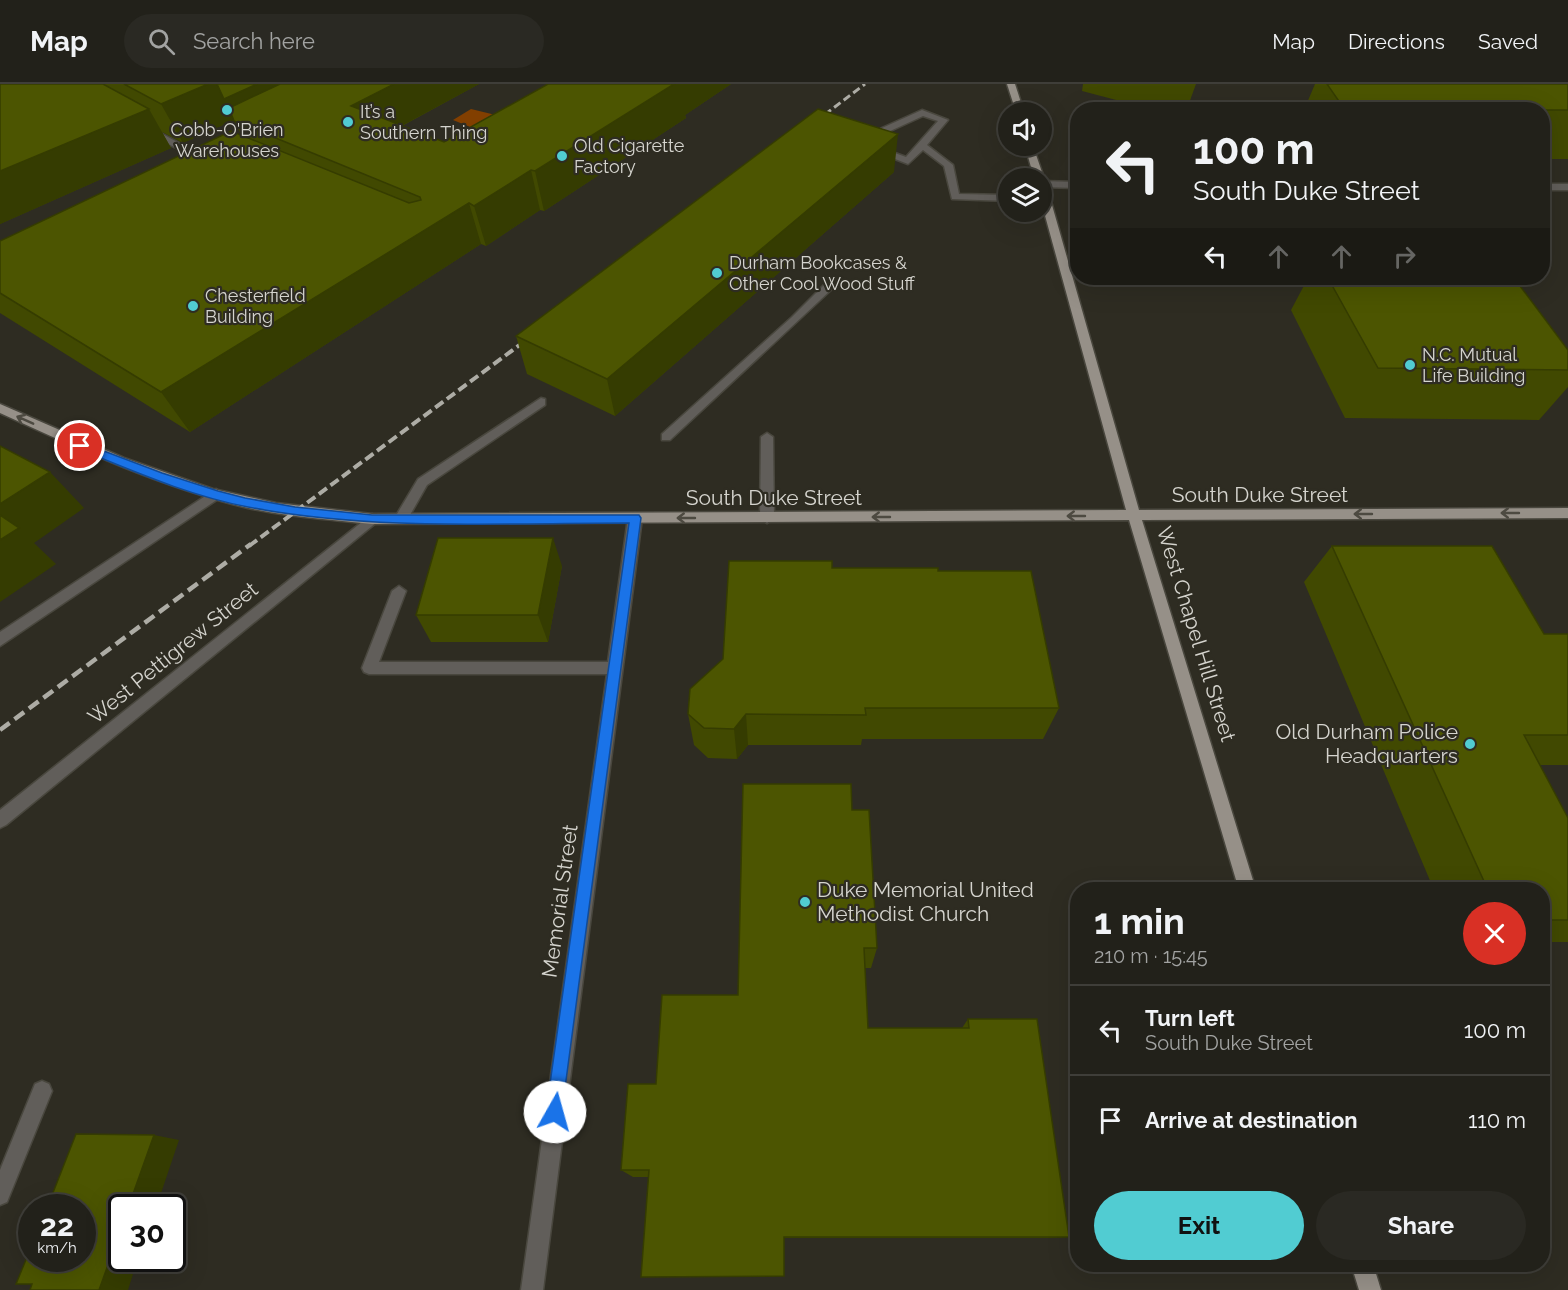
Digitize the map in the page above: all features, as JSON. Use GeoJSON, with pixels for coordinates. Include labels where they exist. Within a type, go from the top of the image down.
{"type":"FeatureCollection","features":[{"type":"Feature","properties":{"kind":"main road"},"geometry":{"type":"LineString","coordinates":[[1011,84],[1017,102]]}},
{"type":"Feature","properties":{"kind":"main road"},"geometry":{"type":"LineString","coordinates":[[198,166],[212,160]]}},
{"type":"Feature","properties":{"kind":"main road","name":"West Chapel Hill Street"},"geometry":{"type":"LineString","coordinates":[[1050,222],[1134,515],[1246,882]]}},
{"type":"Feature","properties":{"kind":"main road","name":"South Duke Street"},"geometry":{"type":"LineString","coordinates":[[0,408],[89,450],[158,476],[216,494],[295,511],[372,519],[1568,513]]}},
{"type":"Feature","properties":{"kind":"main road"},"geometry":{"type":"LineString","coordinates":[[1364,1272],[1370,1290]]}},
{"type":"Feature","properties":{"kind":"street"},"geometry":{"type":"LineString","coordinates":[[922,113],[944,120],[923,146],[908,161],[863,145],[885,130],[922,113]]}},
{"type":"Feature","properties":{"kind":"street"},"geometry":{"type":"LineString","coordinates":[[141,126],[212,160]]}},
{"type":"Feature","properties":{"kind":"street"},"geometry":{"type":"LineString","coordinates":[[923,146],[948,165],[955,197],[998,198]]}},
{"type":"Feature","properties":{"kind":"street"},"geometry":{"type":"LineString","coordinates":[[1052,184],[1070,185]]}},
{"type":"Feature","properties":{"kind":"street"},"geometry":{"type":"LineString","coordinates":[[1550,187],[1568,187]]}},
{"type":"Feature","properties":{"kind":"street"},"geometry":{"type":"LineString","coordinates":[[666,437],[737,374],[829,286]]}},
{"type":"Feature","properties":{"kind":"street"},"geometry":{"type":"LineString","coordinates":[[401,519],[422,482],[541,402]]}},
{"type":"Feature","properties":{"kind":"street"},"geometry":{"type":"LineString","coordinates":[[767,437],[767,518]]}},
{"type":"Feature","properties":{"kind":"street"},"geometry":{"type":"LineString","coordinates":[[0,640],[216,494]]}},
{"type":"Feature","properties":{"kind":"street","name":"Memorial Street"},"geometry":{"type":"LineString","coordinates":[[532,1290],[635,518]]}},
{"type":"Feature","properties":{"kind":"street","name":"West Pettigrew Street"},"geometry":{"type":"LineString","coordinates":[[0,820],[372,519]]}},
{"type":"Feature","properties":{"kind":"street"},"geometry":{"type":"LineString","coordinates":[[399,591],[369,668],[615,668]]}},
{"type":"Feature","properties":{"kind":"street"},"geometry":{"type":"LineString","coordinates":[[0,1195],[42,1091]]}},
{"type":"Feature","properties":{"kind":"shaded area"},"geometry":{"type":"Polygon","coordinates":[[[471,109],[516,120],[490,135],[453,120],[471,109]]]}},
{"type":"Feature","properties":{"kind":"building"},"geometry":{"type":"Polygon","coordinates":[[[0,84],[103,84],[149,109],[0,171],[0,84]]]}},
{"type":"Feature","properties":{"kind":"building"},"geometry":{"type":"Polygon","coordinates":[[[124,84],[208,84],[161,104],[124,84]]]}},
{"type":"Feature","properties":{"kind":"building"},"geometry":{"type":"Polygon","coordinates":[[[217,84],[257,84],[224,99],[217,84]]]}},
{"type":"Feature","properties":{"kind":"building"},"geometry":{"type":"Polygon","coordinates":[[[280,84],[394,84],[351,106],[444,142],[548,84],[674,84],[535,171],[531,170],[474,206],[469,203],[161,392],[0,293],[0,241],[231,131],[409,203],[421,200],[420,197],[234,121],[229,108],[280,84]]]}},
{"type":"Feature","properties":{"kind":"building"},"geometry":{"type":"Polygon","coordinates":[[[1327,84],[1568,84],[1568,110],[1550,110],[1550,102],[1339,102],[1327,84]]]}},
{"type":"Feature","properties":{"kind":"building"},"geometry":{"type":"Polygon","coordinates":[[[818,109],[898,134],[607,379],[516,336],[818,109]]]}},
{"type":"Feature","properties":{"kind":"building"},"geometry":{"type":"Polygon","coordinates":[[[1332,285],[1519,285],[1568,350],[1568,370],[1378,368],[1332,285]]]}},
{"type":"Feature","properties":{"kind":"building"},"geometry":{"type":"Polygon","coordinates":[[[0,446],[50,472],[0,504],[0,446]]]}},
{"type":"Feature","properties":{"kind":"building"},"geometry":{"type":"Polygon","coordinates":[[[0,515],[19,528],[0,540],[0,515]]]}},
{"type":"Feature","properties":{"kind":"building"},"geometry":{"type":"Polygon","coordinates":[[[438,538],[553,538],[538,615],[416,615],[438,538]]]}},
{"type":"Feature","properties":{"kind":"building","name":"Old Durham Police Headquarters"},"geometry":{"type":"Polygon","coordinates":[[[1332,546],[1492,546],[1544,634],[1568,634],[1568,735],[1524,735],[1568,818],[1568,920],[1550,920],[1550,882],[1484,882],[1332,546]]]}},
{"type":"Feature","properties":{"kind":"building"},"geometry":{"type":"Polygon","coordinates":[[[729,561],[832,561],[832,568],[1031,571],[1059,708],[865,708],[866,715],[746,714],[734,729],[704,728],[688,714],[690,689],[723,659],[729,561]]]}},
{"type":"Feature","properties":{"kind":"building","name":"Duke Memorial United Methodist Church"},"geometry":{"type":"Polygon","coordinates":[[[743,784],[851,784],[852,810],[869,810],[877,948],[864,948],[868,1028],[969,1028],[968,1019],[1037,1019],[1069,1237],[784,1237],[784,1276],[641,1277],[649,1170],[621,1170],[628,1084],[656,1084],[662,995],[738,995],[743,784]]]}},
{"type":"Feature","properties":{"kind":"building"},"geometry":{"type":"Polygon","coordinates":[[[76,1134],[154,1135],[133,1194],[108,1194],[108,1265],[99,1290],[30,1290],[32,1284],[16,1284],[21,1272],[96,1272],[96,1194],[52,1194],[76,1134]]]}},
{"type":"Feature","properties":{"kind":"railway"},"geometry":{"type":"LineString","coordinates":[[815,122],[865,84]]}},
{"type":"Feature","properties":{"kind":"railway"},"geometry":{"type":"LineString","coordinates":[[249,546],[533,335]]}},
{"type":"Feature","properties":{"kind":"railway"},"geometry":{"type":"LineString","coordinates":[[0,730],[251,544]]}},
{"type":"Feature","properties":{"kind":"place","name":"Cobb-O'Brien Warehouses"},"geometry":{"type":"Point","coordinates":[227,110]}},
{"type":"Feature","properties":{"kind":"place","name":"It’s a Southern Thing"},"geometry":{"type":"Point","coordinates":[348,122]}},
{"type":"Feature","properties":{"kind":"place","name":"Old Cigarette Factory"},"geometry":{"type":"Point","coordinates":[562,156]}},
{"type":"Feature","properties":{"kind":"place","name":"Durham Bookcases & Other Cool Wood Stuff"},"geometry":{"type":"Point","coordinates":[717,273]}},
{"type":"Feature","properties":{"kind":"place","name":"Chesterfield Building"},"geometry":{"type":"Point","coordinates":[193,306]}},
{"type":"Feature","properties":{"kind":"place","name":"N.C. Mutual Life Building"},"geometry":{"type":"Point","coordinates":[1410,365]}},
{"type":"Feature","properties":{"kind":"place","name":"Old Durham Police Headquarters"},"geometry":{"type":"Point","coordinates":[1470,744]}},
{"type":"Feature","properties":{"kind":"place","name":"Duke Memorial United Methodist Church"},"geometry":{"type":"Point","coordinates":[805,902]}},
{"type":"Feature","properties":{"kind":"route"},"geometry":{"type":"LineString","coordinates":[[80,446],[158,476],[216,494],[295,511],[372,519],[635,518],[555,1112]]}}]}
